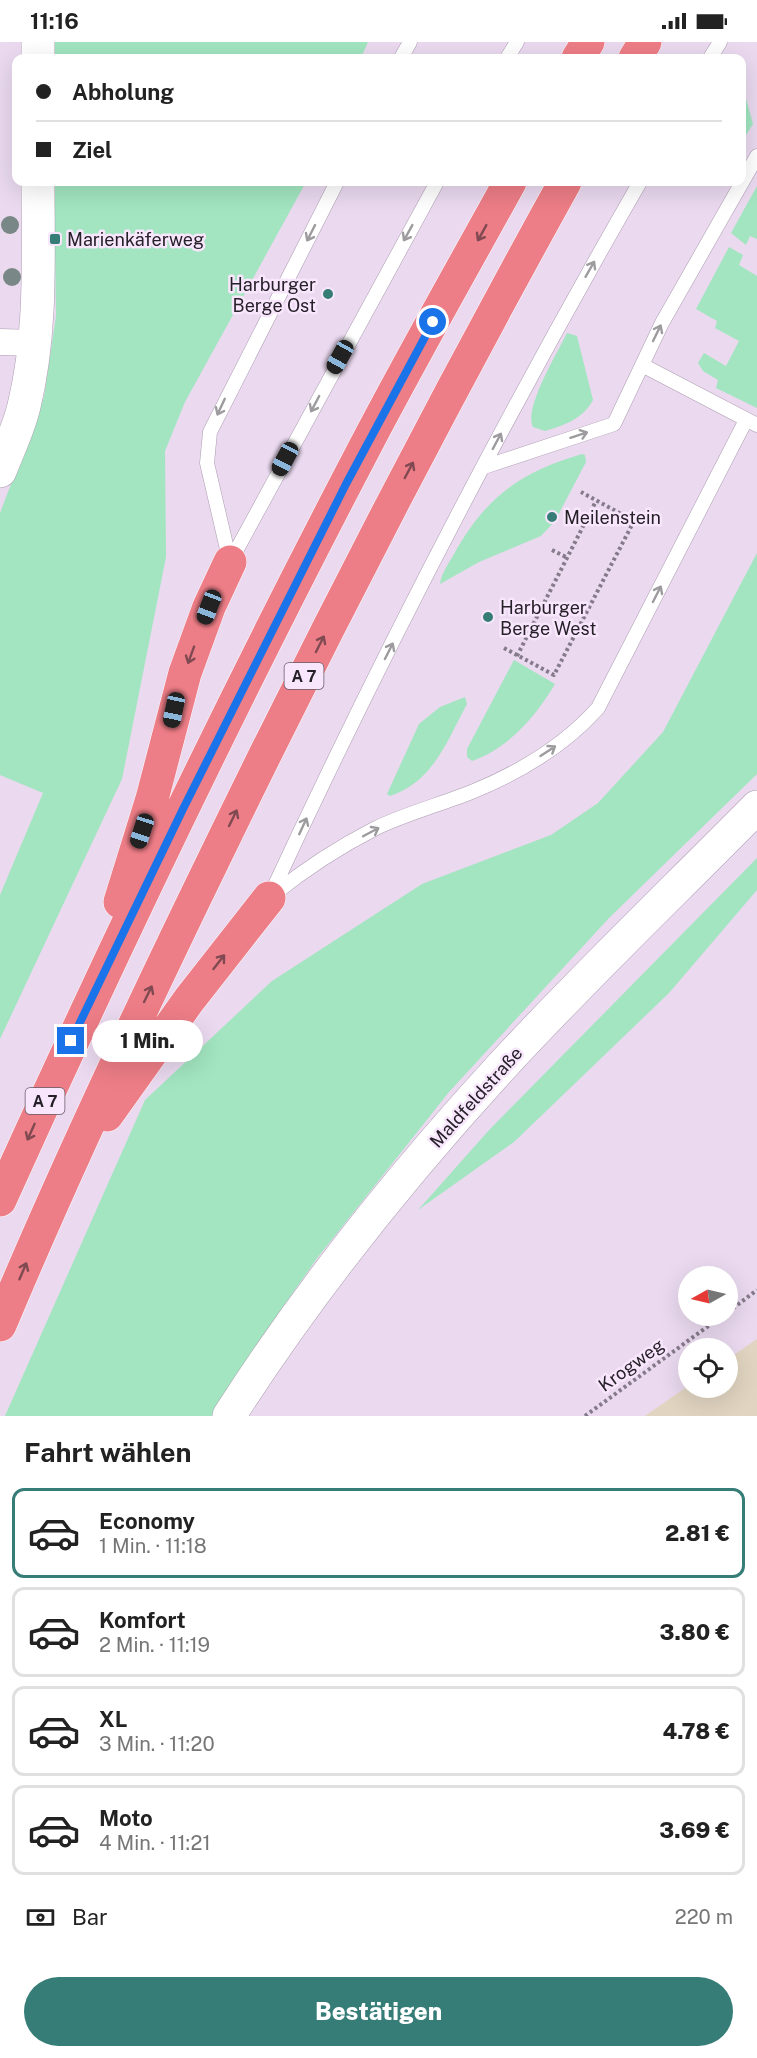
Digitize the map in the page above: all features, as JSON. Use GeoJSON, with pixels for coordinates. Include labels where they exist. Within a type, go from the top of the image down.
{"type":"FeatureCollection","features":[{"type":"Feature","properties":{"kind":"highway","name":"A 7"},"geometry":{"type":"LineString","coordinates":[[0,1200],[89,1002],[367,443],[508,186]]}},
{"type":"Feature","properties":{"kind":"highway","name":"A 7"},"geometry":{"type":"LineString","coordinates":[[0,1325],[115,1062],[266,751],[377,531],[563,186]]}},
{"type":"Feature","properties":{"kind":"highway"},"geometry":{"type":"LineString","coordinates":[[89,1002],[152,799],[185,673],[209,607],[230,562]]}},
{"type":"Feature","properties":{"kind":"highway"},"geometry":{"type":"LineString","coordinates":[[62,1180],[177,1015],[269,898]]}},
{"type":"Feature","properties":{"kind":"main road"},"geometry":{"type":"LineString","coordinates":[[0,471],[24,408],[36,343],[39,309],[38,186]]}},
{"type":"Feature","properties":{"kind":"main road","name":"Maldfeldstraße"},"geometry":{"type":"LineString","coordinates":[[229,1416],[276,1343],[382,1205],[503,1065],[757,807]]}},
{"type":"Feature","properties":{"kind":"street"},"geometry":{"type":"LineString","coordinates":[[0,342],[36,343]]}},
{"type":"Feature","properties":{"kind":"lane"},"geometry":{"type":"LineString","coordinates":[[746,175],[757,156]]}},
{"type":"Feature","properties":{"kind":"lane"},"geometry":{"type":"LineString","coordinates":[[230,562],[207,463],[210,432],[336,186]]}},
{"type":"Feature","properties":{"kind":"lane"},"geometry":{"type":"LineString","coordinates":[[230,562],[435,186]]}},
{"type":"Feature","properties":{"kind":"lane"},"geometry":{"type":"LineString","coordinates":[[269,898],[325,778],[484,466],[564,314],[638,186]]}},
{"type":"Feature","properties":{"kind":"lane"},"geometry":{"type":"LineString","coordinates":[[484,466],[614,424],[662,323],[740,186]]}},
{"type":"Feature","properties":{"kind":"lane"},"geometry":{"type":"LineString","coordinates":[[269,898],[336,850],[377,828],[501,778],[532,761],[579,728],[598,708],[752,422],[642,365]]}},
{"type":"Feature","properties":{"kind":"path"},"geometry":{"type":"LineString","coordinates":[[504,648],[554,675],[634,521],[581,492]]}},
{"type":"Feature","properties":{"kind":"path"},"geometry":{"type":"LineString","coordinates":[[517,656],[596,501]]}},
{"type":"Feature","properties":{"kind":"path"},"geometry":{"type":"LineString","coordinates":[[570,515],[586,524]]}},
{"type":"Feature","properties":{"kind":"path"},"geometry":{"type":"LineString","coordinates":[[552,550],[568,558]]}},
{"type":"Feature","properties":{"kind":"path"},"geometry":{"type":"LineString","coordinates":[[738,1304],[757,1290]]}},
{"type":"Feature","properties":{"kind":"path","name":"Krogweg"},"geometry":{"type":"LineString","coordinates":[[585,1416],[708,1326]]}},
{"type":"Feature","properties":{"kind":"shaded area"},"geometry":{"type":"Polygon","coordinates":[[[757,1339],[757,1416],[645,1416],[678,1393],[678,1398],[738,1398],[738,1352],[757,1339]]]}},
{"type":"Feature","properties":{"kind":"green space"},"geometry":{"type":"Polygon","coordinates":[[[52,42],[368,42],[363,54],[53,54],[52,42]]]}},
{"type":"Feature","properties":{"kind":"green space"},"geometry":{"type":"Polygon","coordinates":[[[746,98],[753,124],[746,135],[746,98]]]}},
{"type":"Feature","properties":{"kind":"green space"},"geometry":{"type":"Polygon","coordinates":[[[54,186],[304,186],[185,402],[165,451],[166,557],[122,779],[0,1039],[0,895],[43,793],[0,775],[0,513],[44,397],[56,316],[54,186]]]}},
{"type":"Feature","properties":{"kind":"green space"},"geometry":{"type":"Polygon","coordinates":[[[757,186],[757,239],[750,236],[746,245],[731,233],[757,186]]]}},
{"type":"Feature","properties":{"kind":"green space"},"geometry":{"type":"Polygon","coordinates":[[[729,247],[743,255],[739,265],[757,276],[757,408],[716,388],[718,380],[703,371],[698,363],[704,353],[726,366],[739,341],[715,328],[717,321],[696,309],[729,247]]]}},
{"type":"Feature","properties":{"kind":"green space"},"geometry":{"type":"Polygon","coordinates":[[[567,333],[577,336],[593,400],[579,416],[566,424],[545,431],[533,427],[531,419],[533,407],[543,380],[567,333]]]}},
{"type":"Feature","properties":{"kind":"green space"},"geometry":{"type":"Polygon","coordinates":[[[582,454],[585,455],[586,462],[555,521],[541,536],[479,562],[440,584],[445,569],[466,534],[492,502],[522,479],[540,469],[582,454]]]}},
{"type":"Feature","properties":{"kind":"green space"},"geometry":{"type":"Polygon","coordinates":[[[757,553],[757,774],[609,918],[449,1092],[318,1257],[261,1338],[212,1416],[5,1416],[145,1100],[272,981],[422,884],[551,835],[598,803],[663,732],[757,553]]]}},
{"type":"Feature","properties":{"kind":"green space"},"geometry":{"type":"Polygon","coordinates":[[[514,660],[555,684],[520,730],[498,748],[472,761],[467,757],[467,749],[514,660]]]}},
{"type":"Feature","properties":{"kind":"green space"},"geometry":{"type":"Polygon","coordinates":[[[465,697],[467,704],[437,759],[417,781],[405,790],[390,796],[387,794],[419,724],[440,707],[465,697]]]}},
{"type":"Feature","properties":{"kind":"green space"},"geometry":{"type":"Polygon","coordinates":[[[757,858],[757,890],[669,993],[514,1142],[418,1210],[490,1129],[757,858]]]}},
{"type":"Feature","properties":{"kind":"place","name":"Marienkäferweg"},"geometry":{"type":"Point","coordinates":[55,239]}},
{"type":"Feature","properties":{"kind":"place","name":"Harburger Berge Ost"},"geometry":{"type":"Point","coordinates":[328,294]}},
{"type":"Feature","properties":{"kind":"place","name":"Meilenstein"},"geometry":{"type":"Point","coordinates":[552,517]}},
{"type":"Feature","properties":{"kind":"place","name":"Harburger Berge West"},"geometry":{"type":"Point","coordinates":[488,617]}},
{"type":"Feature","properties":{"kind":"route"},"geometry":{"type":"LineString","coordinates":[[71,1041],[183,809],[346,484],[433,322]]}}]}
